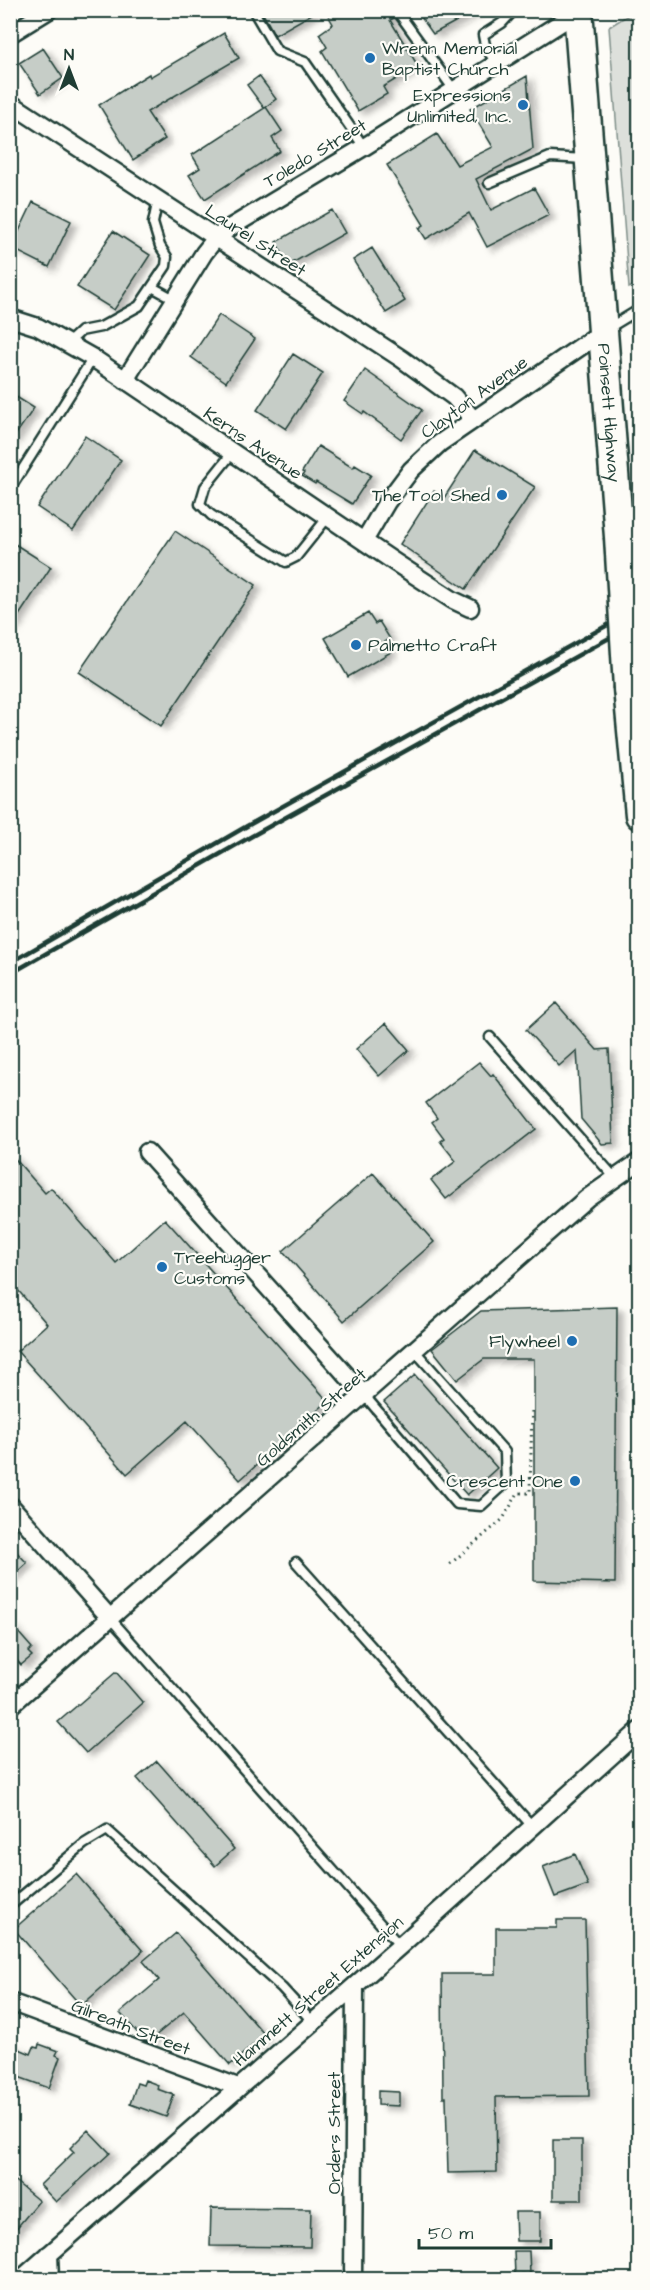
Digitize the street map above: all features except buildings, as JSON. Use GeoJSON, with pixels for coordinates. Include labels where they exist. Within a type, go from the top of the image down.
{"type":"FeatureCollection","features":[{"type":"Feature","properties":{"kind":"highway","name":"Poinsett Highway"},"geometry":{"type":"LineString","coordinates":[[579,11],[619,537],[628,688],[636,729],[639,803]]}},
{"type":"Feature","properties":{"kind":"street"},"geometry":{"type":"LineString","coordinates":[[10,34],[49,10]]}},
{"type":"Feature","properties":{"kind":"street","name":"Toledo Street"},"geometry":{"type":"LineString","coordinates":[[125,380],[174,299],[216,238],[579,11]]}},
{"type":"Feature","properties":{"kind":"street","name":"Laurel Street"},"geometry":{"type":"LineString","coordinates":[[10,103],[402,359],[454,397],[473,419]]}},
{"type":"Feature","properties":{"kind":"street","name":"Kerns Avenue"},"geometry":{"type":"LineString","coordinates":[[10,318],[38,327],[93,358],[364,541],[453,600],[470,608]]}},
{"type":"Feature","properties":{"kind":"street","name":"Clayton Avenue"},"geometry":{"type":"LineString","coordinates":[[364,541],[387,502],[411,470],[440,442],[602,332]]}},
{"type":"Feature","properties":{"kind":"street"},"geometry":{"type":"LineString","coordinates":[[147,1152],[365,1396]]}},
{"type":"Feature","properties":{"kind":"street","name":"Goldsmith Street"},"geometry":{"type":"LineString","coordinates":[[10,1706],[365,1396],[587,1198],[639,1161]]}},
{"type":"Feature","properties":{"kind":"street"},"geometry":{"type":"LineString","coordinates":[[10,1505],[110,1618]]}},
{"type":"Feature","properties":{"kind":"street","name":"Hammett Street Extension"},"geometry":{"type":"LineString","coordinates":[[20,2280],[355,1986],[639,1730]]}},
{"type":"Feature","properties":{"kind":"street","name":"Orders Street"},"geometry":{"type":"LineString","coordinates":[[353,2280],[355,1986]]}},
{"type":"Feature","properties":{"kind":"street","name":"Gilreath Street"},"geometry":{"type":"LineString","coordinates":[[10,2002],[238,2087]]}},
{"type":"Feature","properties":{"kind":"street"},"geometry":{"type":"LineString","coordinates":[[49,2254],[50,2280]]}},
{"type":"Feature","properties":{"kind":"lane"},"geometry":{"type":"LineString","coordinates":[[253,10],[277,51],[305,62],[364,147]]}},
{"type":"Feature","properties":{"kind":"lane"},"geometry":{"type":"LineString","coordinates":[[496,64],[485,45],[483,35],[502,23],[514,10]]}},
{"type":"Feature","properties":{"kind":"lane"},"geometry":{"type":"LineString","coordinates":[[400,15],[454,90]]}},
{"type":"Feature","properties":{"kind":"lane"},"geometry":{"type":"LineString","coordinates":[[489,183],[550,157],[589,159]]}},
{"type":"Feature","properties":{"kind":"lane"},"geometry":{"type":"LineString","coordinates":[[68,343],[81,331],[101,327],[139,306],[166,266],[167,257],[160,246],[153,222],[158,199]]}},
{"type":"Feature","properties":{"kind":"lane"},"geometry":{"type":"LineString","coordinates":[[152,287],[174,299]]}},
{"type":"Feature","properties":{"kind":"lane"},"geometry":{"type":"LineString","coordinates":[[602,332],[639,309]]}},
{"type":"Feature","properties":{"kind":"lane"},"geometry":{"type":"LineString","coordinates":[[10,489],[93,358]]}},
{"type":"Feature","properties":{"kind":"lane"},"geometry":{"type":"LineString","coordinates":[[232,452],[205,487],[200,504],[211,515],[286,562],[296,557],[328,517]]}},
{"type":"Feature","properties":{"kind":"lane"},"geometry":{"type":"LineString","coordinates":[[490,1037],[615,1178]]}},
{"type":"Feature","properties":{"kind":"lane"},"geometry":{"type":"LineString","coordinates":[[365,1396],[457,1504],[481,1506],[506,1483],[505,1452],[415,1351]]}},
{"type":"Feature","properties":{"kind":"lane"},"geometry":{"type":"LineString","coordinates":[[296,1562],[532,1826]]}},
{"type":"Feature","properties":{"kind":"lane"},"geometry":{"type":"LineString","coordinates":[[110,1618],[400,1946]]}},
{"type":"Feature","properties":{"kind":"lane"},"geometry":{"type":"LineString","coordinates":[[10,1906],[84,1844],[107,1830],[282,1988],[313,2022]]}},
{"type":"Feature","properties":{"kind":"path"},"geometry":{"type":"LineString","coordinates":[[450,1564],[477,1543]]}},
{"type":"Feature","properties":{"kind":"shaded area"},"geometry":{"type":"Polygon","coordinates":[[[636,10],[640,11],[640,282],[629,288],[609,27],[636,10]]]}},
{"type":"Feature","properties":{"kind":"railway"},"geometry":{"type":"LineString","coordinates":[[10,963],[247,826],[640,607]]}},
{"type":"Feature","properties":{"kind":"railway"},"geometry":{"type":"LineString","coordinates":[[10,974],[252,836],[640,621]]}},
{"type":"Feature","properties":{"kind":"place","name":"Wrenn Memorial Baptist Church"},"geometry":{"type":"Point","coordinates":[370,58]}},
{"type":"Feature","properties":{"kind":"place","name":"Expressions Unlimited, Inc."},"geometry":{"type":"Point","coordinates":[523,105]}},
{"type":"Feature","properties":{"kind":"place","name":"The Tool Shed"},"geometry":{"type":"Point","coordinates":[502,495]}},
{"type":"Feature","properties":{"kind":"place","name":"Palmetto Craft"},"geometry":{"type":"Point","coordinates":[356,645]}},
{"type":"Feature","properties":{"kind":"place","name":"Treehugger Customs"},"geometry":{"type":"Point","coordinates":[162,1267]}},
{"type":"Feature","properties":{"kind":"place","name":"Flywheel"},"geometry":{"type":"Point","coordinates":[572,1341]}},
{"type":"Feature","properties":{"kind":"place","name":"Crescent One"},"geometry":{"type":"Point","coordinates":[575,1481]}}]}
